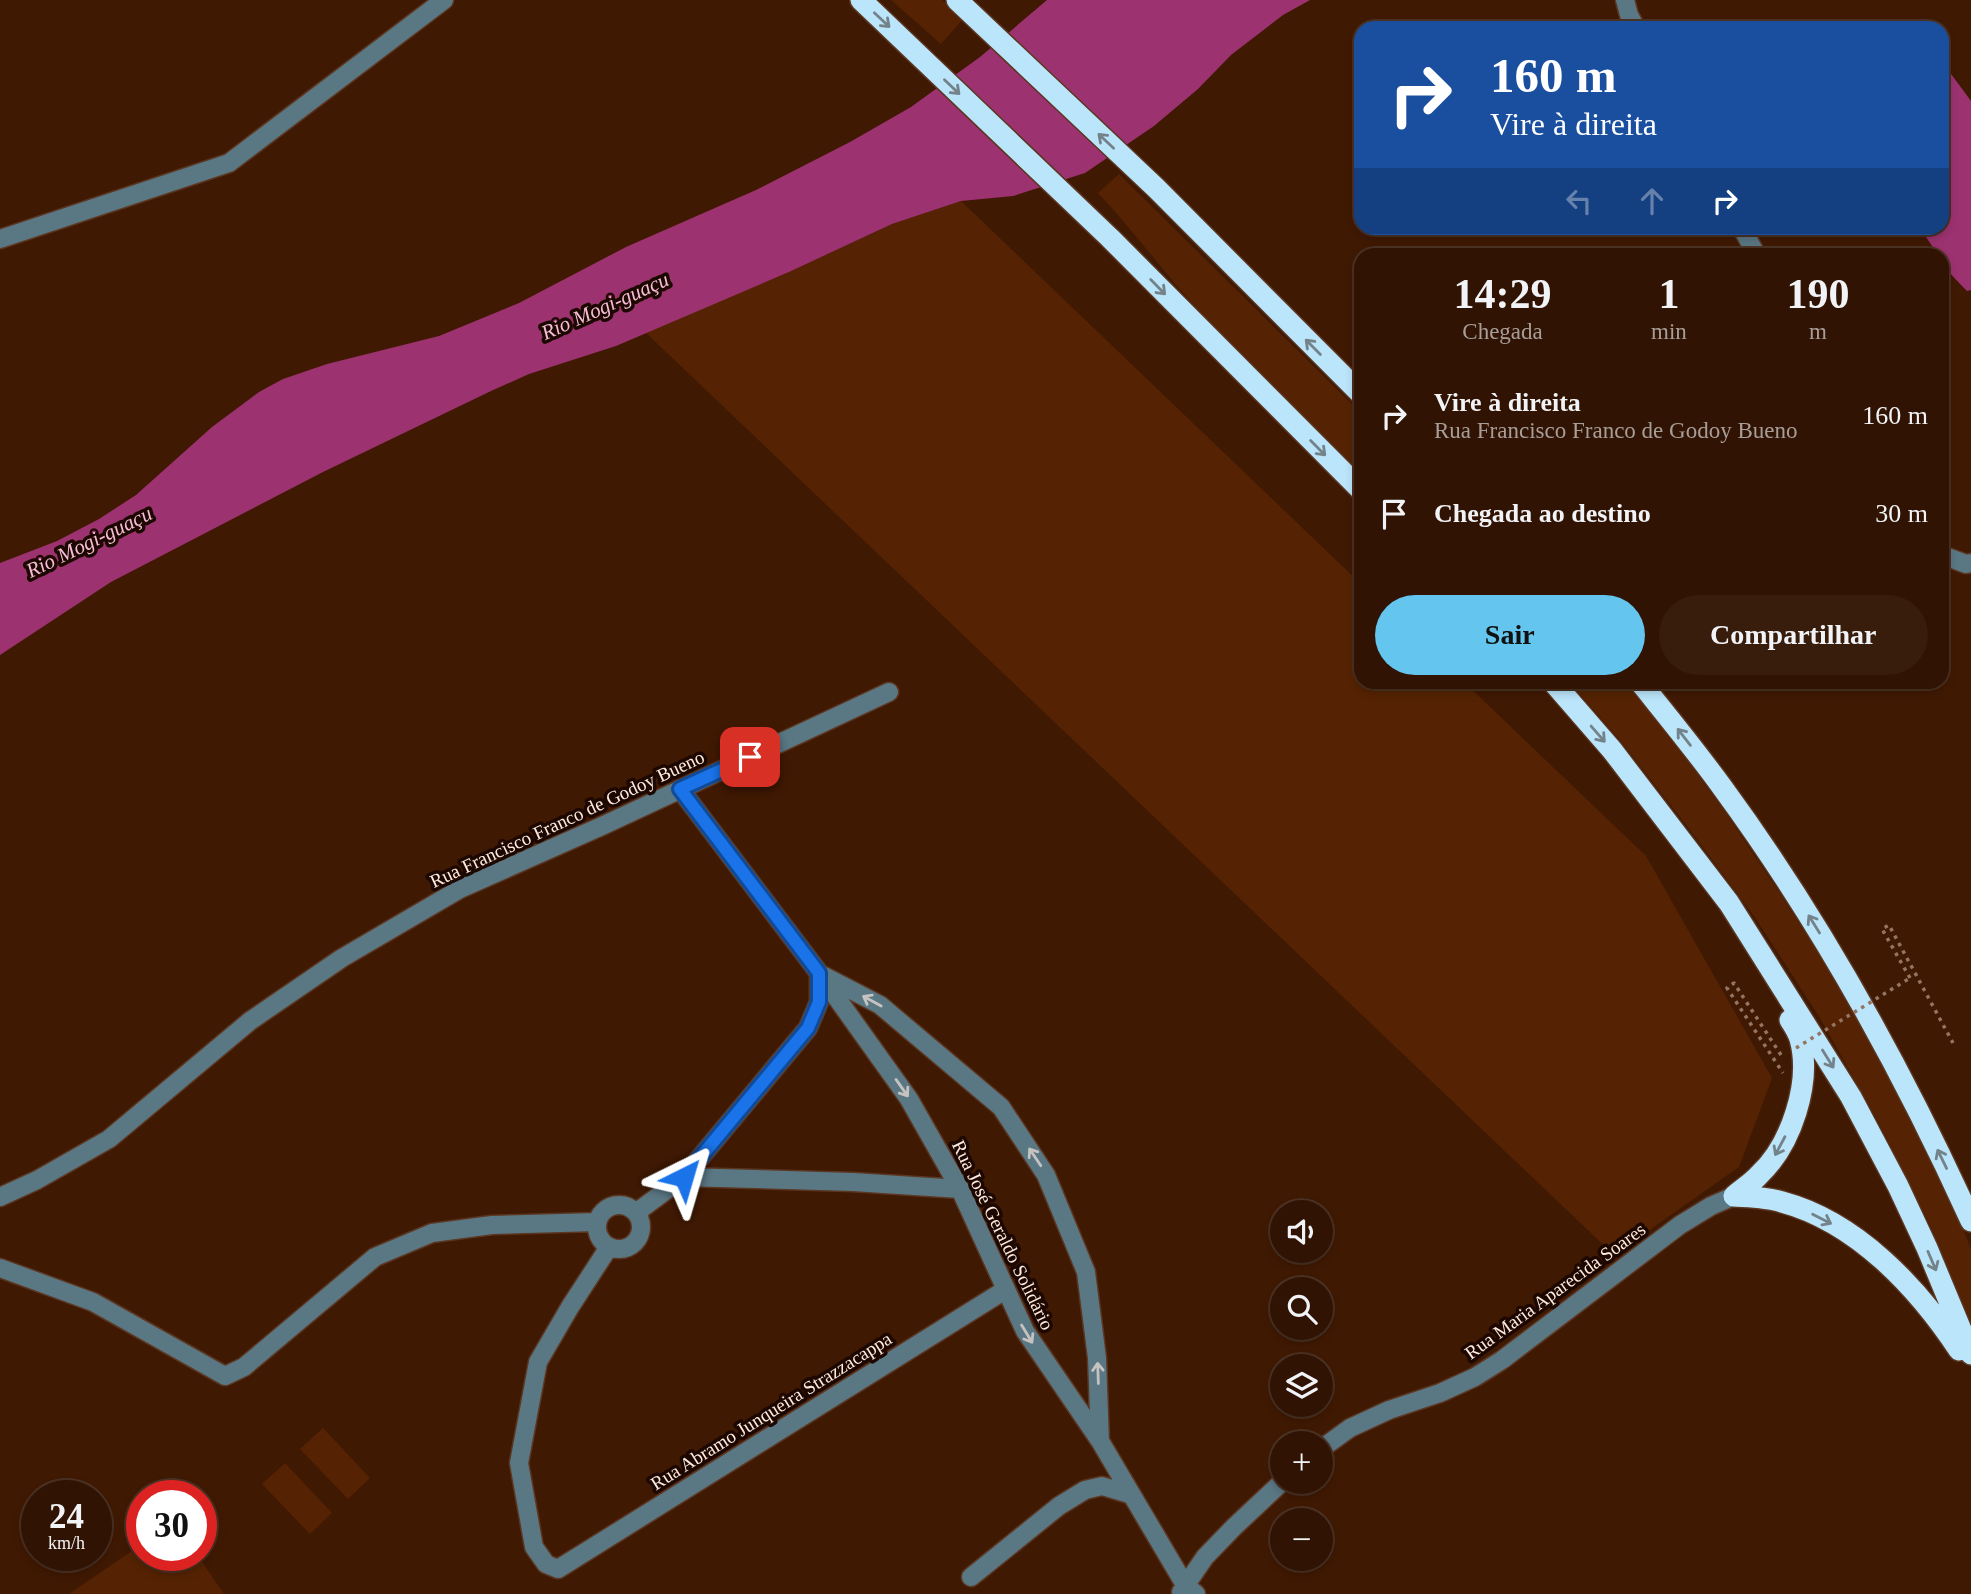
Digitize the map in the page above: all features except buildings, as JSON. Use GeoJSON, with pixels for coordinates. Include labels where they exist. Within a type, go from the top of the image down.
{"type":"FeatureCollection","features":[{"type":"Feature","properties":{"kind":"highway"},"geometry":{"type":"LineString","coordinates":[[861,0],[1110,238],[1354,483]]}},
{"type":"Feature","properties":{"kind":"highway"},"geometry":{"type":"LineString","coordinates":[[957,0],[1156,188],[1354,387]]}},
{"type":"Feature","properties":{"kind":"highway"},"geometry":{"type":"LineString","coordinates":[[1559,689],[1612,750],[1729,903],[1851,1097],[1898,1186],[1971,1354]]}},
{"type":"Feature","properties":{"kind":"highway"},"geometry":{"type":"LineString","coordinates":[[1645,689],[1722,787],[1814,924],[1897,1066],[1971,1220]]}},
{"type":"Feature","properties":{"kind":"highway"},"geometry":{"type":"LineString","coordinates":[[1729,903],[1800,1038],[1803,1062],[1800,1098],[1778,1153],[1760,1175],[1734,1196]]}},
{"type":"Feature","properties":{"kind":"highway"},"geometry":{"type":"LineString","coordinates":[[1734,1196],[1781,1201],[1823,1218],[1868,1247],[1901,1276],[1931,1310],[1971,1368]]}},
{"type":"Feature","properties":{"kind":"street"},"geometry":{"type":"LineString","coordinates":[[0,239],[229,163],[444,0]]}},
{"type":"Feature","properties":{"kind":"street"},"geometry":{"type":"LineString","coordinates":[[1625,0],[1632,21]]}},
{"type":"Feature","properties":{"kind":"street"},"geometry":{"type":"LineString","coordinates":[[1949,558],[1966,564],[1971,563]]}},
{"type":"Feature","properties":{"kind":"street","name":"Rua Francisco Franco de Godoy Bueno"},"geometry":{"type":"LineString","coordinates":[[0,1197],[37,1180],[109,1139],[250,1021],[342,958],[460,889],[889,692]]}},
{"type":"Feature","properties":{"kind":"street"},"geometry":{"type":"LineString","coordinates":[[636,1212],[684,1177],[808,1028],[819,1002],[819,973],[680,789]]}},
{"type":"Feature","properties":{"kind":"street","name":"Rua José Geraldo Solidário"},"geometry":{"type":"LineString","coordinates":[[819,973],[909,1099],[960,1189],[1025,1331],[1100,1441],[1187,1591]]}},
{"type":"Feature","properties":{"kind":"street","name":"Rua José Geraldo Solidário"},"geometry":{"type":"LineString","coordinates":[[819,973],[880,1005],[1001,1107],[1046,1175],[1086,1272],[1097,1357],[1100,1441]]}},
{"type":"Feature","properties":{"kind":"street"},"geometry":{"type":"LineString","coordinates":[[684,1177],[853,1182],[960,1189]]}},
{"type":"Feature","properties":{"kind":"street","name":"Rua Maria Aparecida Soares"},"geometry":{"type":"LineString","coordinates":[[1333,1441],[1379,1414],[1440,1393],[1475,1377],[1502,1360],[1680,1225],[1734,1196]]}},
{"type":"Feature","properties":{"kind":"street"},"geometry":{"type":"LineString","coordinates":[[609,1206],[629,1206],[636,1212],[641,1222],[637,1241],[619,1250],[601,1241],[597,1222],[601,1213],[609,1206]]}},
{"type":"Feature","properties":{"kind":"street"},"geometry":{"type":"LineString","coordinates":[[0,1268],[93,1302],[225,1376],[244,1367],[375,1257],[432,1233],[492,1224],[597,1222]]}},
{"type":"Feature","properties":{"kind":"street","name":"Rua Abramo Junqueira Strazzacappa"},"geometry":{"type":"LineString","coordinates":[[609,1247],[538,1362],[519,1463],[534,1547],[546,1564],[558,1569],[1005,1290]]}},
{"type":"Feature","properties":{"kind":"street"},"geometry":{"type":"LineString","coordinates":[[971,1577],[1059,1506],[1085,1490],[1102,1486],[1132,1495]]}},
{"type":"Feature","properties":{"kind":"street"},"geometry":{"type":"LineString","coordinates":[[1187,1591],[1205,1557],[1270,1493]]}},
{"type":"Feature","properties":{"kind":"path"},"geometry":{"type":"LineString","coordinates":[[1800,1098],[1727,988],[1734,983],[1782,1056],[1910,978],[1882,929],[1889,925],[1953,1043]]}},
{"type":"Feature","properties":{"kind":"shaded area"},"geometry":{"type":"Polygon","coordinates":[[[891,0],[942,0],[963,19],[941,44],[891,0]]]}},
{"type":"Feature","properties":{"kind":"shaded area"},"geometry":{"type":"Polygon","coordinates":[[[1119,174],[1354,406],[1354,466],[1203,315],[1098,193],[1119,174]]]}},
{"type":"Feature","properties":{"kind":"shaded area"},"geometry":{"type":"Polygon","coordinates":[[[961,201],[1354,577],[1354,689],[1471,689],[1646,856],[1772,1078],[1739,1167],[1614,1255],[645,332],[789,272],[892,224],[961,201]]]}},
{"type":"Feature","properties":{"kind":"shaded area"},"geometry":{"type":"Polygon","coordinates":[[[1575,689],[1630,689],[1653,714],[1723,809],[1835,979],[1911,1118],[1971,1249],[1971,1325],[1930,1225],[1881,1127],[1820,1018],[1754,916],[1620,740],[1575,689]]]}},
{"type":"Feature","properties":{"kind":"shaded area"},"geometry":{"type":"Polygon","coordinates":[[[323,1428],[370,1478],[348,1499],[300,1449],[323,1428]]]}},
{"type":"Feature","properties":{"kind":"shaded area"},"geometry":{"type":"Polygon","coordinates":[[[285,1463],[332,1513],[310,1534],[262,1484],[285,1463]]]}},
{"type":"Feature","properties":{"kind":"shaded area"},"geometry":{"type":"Polygon","coordinates":[[[126,1555],[126,1571],[208,1571],[224,1594],[69,1594],[103,1571],[112,1571],[112,1565],[126,1555]]]}},
{"type":"Feature","properties":{"kind":"water","name":"Rio Mogi-guaçu"},"geometry":{"type":"Polygon","coordinates":[[[1047,0],[1310,0],[1283,15],[1231,55],[1198,89],[1154,126],[1085,173],[1013,196],[961,201],[892,224],[789,272],[616,346],[529,374],[323,472],[111,582],[0,655],[0,563],[57,541],[99,519],[136,495],[212,427],[259,392],[283,379],[327,364],[439,336],[519,303],[626,247],[756,190],[911,107],[980,57],[1047,0]]]}},
{"type":"Feature","properties":{"kind":"water"},"geometry":{"type":"Polygon","coordinates":[[[1949,71],[1971,101],[1971,290],[1967,291],[1949,271],[1949,248],[1933,248],[1925,235],[1949,235],[1949,71]]]}},
{"type":"Feature","properties":{"kind":"route"},"geometry":{"type":"LineString","coordinates":[[684,1177],[808,1028],[819,1002],[819,973],[680,789],[750,757]]}}]}
